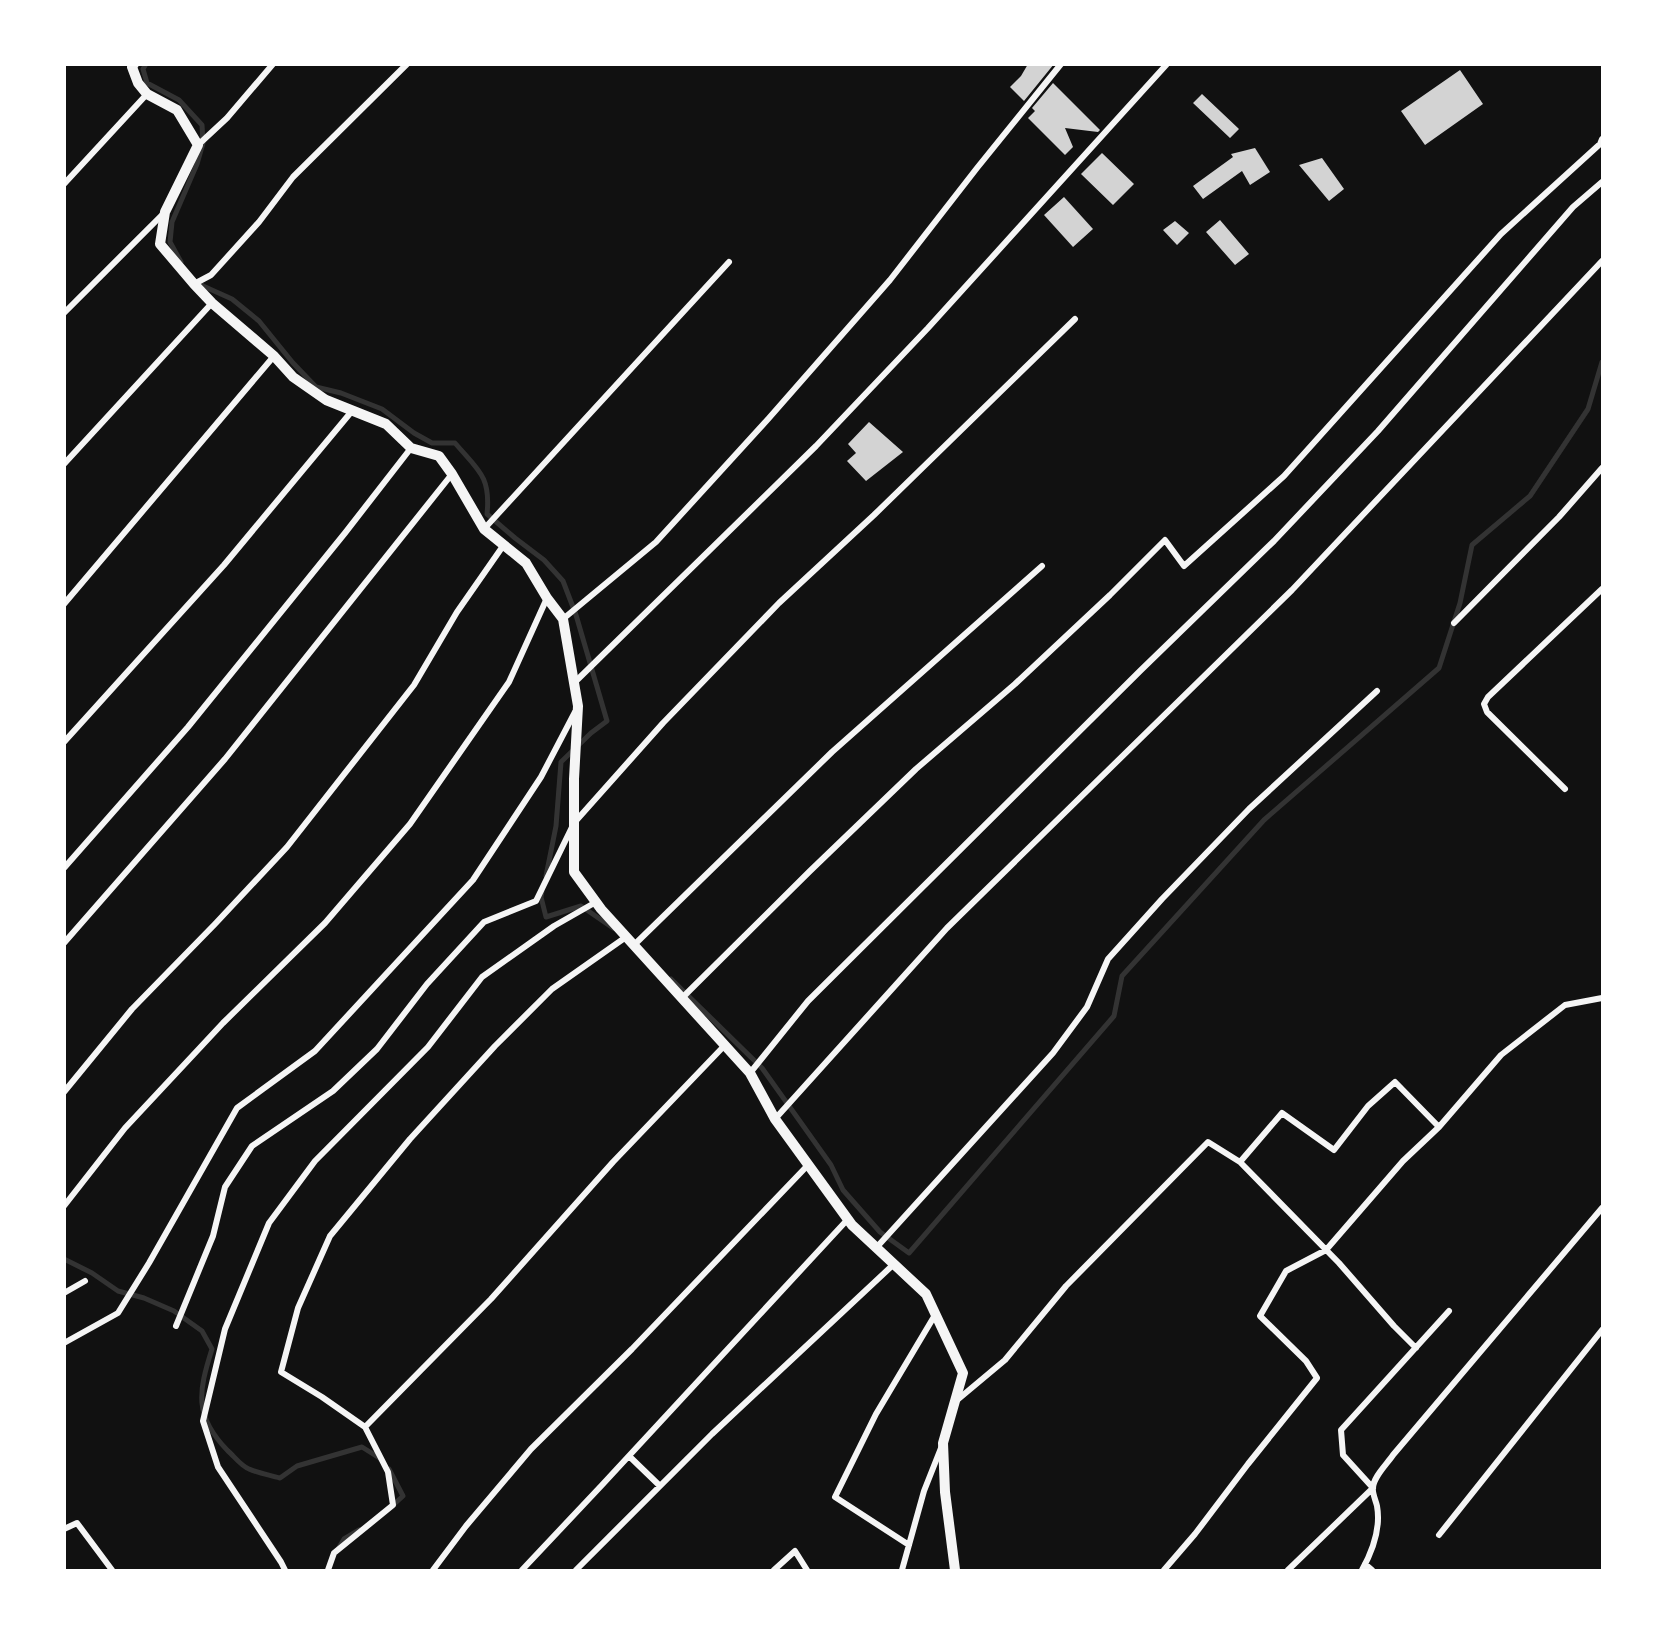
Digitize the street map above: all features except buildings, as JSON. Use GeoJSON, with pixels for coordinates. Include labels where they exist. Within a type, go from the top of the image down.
{"type":"FeatureCollection","features":[{"type":"Feature","properties":{"kind":"street"},"geometry":{"type":"LineString","coordinates":[[134,64],[132,68],[138,83],[147,94],[177,110],[198,144]]}},
{"type":"Feature","properties":{"kind":"street"},"geometry":{"type":"LineString","coordinates":[[273,64],[227,118],[198,144],[165,212],[160,244],[212,303],[274,356],[293,377],[326,400],[386,424],[411,448],[440,456],[484,529],[526,563],[563,619],[578,706],[574,779],[574,872],[596,902],[630,941],[750,1073],[775,1119],[848,1219],[926,1294],[963,1373],[943,1443],[924,1491],[902,1570]]}},
{"type":"Feature","properties":{"kind":"street"},"geometry":{"type":"LineString","coordinates":[[194,284],[211,275],[218,268],[259,222],[293,177],[407,64]]}},
{"type":"Feature","properties":{"kind":"street"},"geometry":{"type":"LineString","coordinates":[[563,619],[656,542],[770,418],[890,280],[1061,64]]}},
{"type":"Feature","properties":{"kind":"street"},"geometry":{"type":"LineString","coordinates":[[574,684],[816,446],[928,328],[1167,64]]}},
{"type":"Feature","properties":{"kind":"street"},"geometry":{"type":"LineString","coordinates":[[64,184],[147,94]]}},
{"type":"Feature","properties":{"kind":"street"},"geometry":{"type":"LineString","coordinates":[[682,998],[916,769],[1015,684],[1165,540],[1184,566],[1284,476],[1501,234],[1602,140]]}},
{"type":"Feature","properties":{"kind":"street"},"geometry":{"type":"LineString","coordinates":[[750,1073],[808,1000],[1274,541],[1386,423],[1573,207],[1602,182]]}},
{"type":"Feature","properties":{"kind":"street"},"geometry":{"type":"LineString","coordinates":[[64,313],[165,212]]}},
{"type":"Feature","properties":{"kind":"street"},"geometry":{"type":"LineString","coordinates":[[775,1119],[947,928],[1292,590],[1602,261]]}},
{"type":"Feature","properties":{"kind":"street"},"geometry":{"type":"LineString","coordinates":[[484,529],[729,262]]}},
{"type":"Feature","properties":{"kind":"street"},"geometry":{"type":"LineString","coordinates":[[1597,266],[1602,273]]}},
{"type":"Feature","properties":{"kind":"street"},"geometry":{"type":"LineString","coordinates":[[64,464],[212,303]]}},
{"type":"Feature","properties":{"kind":"street"},"geometry":{"type":"LineString","coordinates":[[176,1326],[213,1236],[225,1187],[252,1146],[333,1091],[377,1049],[427,984],[484,922],[536,901],[574,823],[663,723],[779,603],[874,515],[1075,319]]}},
{"type":"Feature","properties":{"kind":"street"},"geometry":{"type":"LineString","coordinates":[[64,604],[274,356]]}},
{"type":"Feature","properties":{"kind":"street"},"geometry":{"type":"LineString","coordinates":[[64,742],[224,565],[352,411]]}},
{"type":"Feature","properties":{"kind":"street"},"geometry":{"type":"LineString","coordinates":[[64,868],[188,727],[411,448]]}},
{"type":"Feature","properties":{"kind":"street"},"geometry":{"type":"LineString","coordinates":[[1454,623],[1559,517],[1602,468]]}},
{"type":"Feature","properties":{"kind":"street"},"geometry":{"type":"LineString","coordinates":[[64,943],[225,759],[452,474]]}},
{"type":"Feature","properties":{"kind":"street"},"geometry":{"type":"LineString","coordinates":[[64,1092],[132,1009],[287,847],[414,685],[457,612],[503,546]]}},
{"type":"Feature","properties":{"kind":"street"},"geometry":{"type":"LineString","coordinates":[[328,1570],[334,1552],[393,1504],[388,1473],[365,1427],[281,1372],[298,1308],[330,1236],[410,1139],[552,988],[630,941],[832,752],[1042,566]]}},
{"type":"Feature","properties":{"kind":"street"},"geometry":{"type":"LineString","coordinates":[[1565,789],[1487,712],[1484,704],[1488,697],[1602,589]]}},
{"type":"Feature","properties":{"kind":"street"},"geometry":{"type":"LineString","coordinates":[[64,1206],[125,1128],[223,1023],[326,923],[410,824],[509,682],[547,598]]}},
{"type":"Feature","properties":{"kind":"street"},"geometry":{"type":"LineString","coordinates":[[876,1248],[1053,1053],[1087,1006],[1108,959],[1249,809],[1377,691]]}},
{"type":"Feature","properties":{"kind":"street"},"geometry":{"type":"LineString","coordinates":[[64,1343],[118,1313],[237,1108],[315,1051],[472,880],[541,777],[578,706]]}},
{"type":"Feature","properties":{"kind":"street"},"geometry":{"type":"LineString","coordinates":[[285,1570],[218,1467],[203,1421],[225,1329],[269,1223],[315,1161],[428,1047],[482,977],[554,926],[596,902]]}},
{"type":"Feature","properties":{"kind":"street"},"geometry":{"type":"LineString","coordinates":[[1164,1570],[1195,1534],[1317,1378],[1306,1361],[1260,1316],[1286,1271],[1326,1250],[1403,1161],[1439,1127],[1502,1055],[1565,1005],[1602,998]]}},
{"type":"Feature","properties":{"kind":"street"},"geometry":{"type":"LineString","coordinates":[[365,1427],[491,1299],[613,1162],[725,1046]]}},
{"type":"Feature","properties":{"kind":"street"},"geometry":{"type":"LineString","coordinates":[[1240,1161],[1282,1113],[1334,1150],[1368,1107],[1395,1082],[1439,1127]]}},
{"type":"Feature","properties":{"kind":"street"},"geometry":{"type":"LineString","coordinates":[[955,1401],[1005,1360],[1066,1286],[1208,1142],[1240,1161],[1416,1347]]}},
{"type":"Feature","properties":{"kind":"street"},"geometry":{"type":"LineString","coordinates":[[434,1570],[466,1526],[531,1449],[632,1349],[808,1165]]}},
{"type":"Feature","properties":{"kind":"street"},"geometry":{"type":"LineString","coordinates":[[1288,1570],[1372,1488],[1393,1455],[1602,1208]]}},
{"type":"Feature","properties":{"kind":"street"},"geometry":{"type":"LineString","coordinates":[[522,1570],[848,1219]]}},
{"type":"Feature","properties":{"kind":"street"},"geometry":{"type":"LineString","coordinates":[[576,1570],[712,1434],[894,1264]]}},
{"type":"Feature","properties":{"kind":"street"},"geometry":{"type":"LineString","coordinates":[[64,1293],[85,1281]]}},
{"type":"Feature","properties":{"kind":"street"},"geometry":{"type":"LineString","coordinates":[[1372,1570],[1363,1567],[1377,1532],[1377,1504],[1372,1488],[1342,1455],[1341,1430],[1449,1311]]}},
{"type":"Feature","properties":{"kind":"street"},"geometry":{"type":"LineString","coordinates":[[909,1545],[835,1497],[876,1414],[935,1314]]}},
{"type":"Feature","properties":{"kind":"street"},"geometry":{"type":"LineString","coordinates":[[1439,1535],[1602,1330]]}},
{"type":"Feature","properties":{"kind":"street"},"geometry":{"type":"LineString","coordinates":[[943,1443],[945,1492],[955,1570]]}},
{"type":"Feature","properties":{"kind":"street"},"geometry":{"type":"LineString","coordinates":[[629,1456],[660,1486]]}},
{"type":"Feature","properties":{"kind":"street"},"geometry":{"type":"LineString","coordinates":[[64,1529],[77,1523],[112,1570]]}},
{"type":"Feature","properties":{"kind":"street"},"geometry":{"type":"LineString","coordinates":[[774,1570],[795,1551],[807,1570]]}},
{"type":"Feature","properties":{"kind":"waterway"},"geometry":{"type":"LineString","coordinates":[[146,64],[143,69],[147,83],[179,100],[202,125],[203,143],[197,164],[172,222],[170,242],[181,262]]}},
{"type":"Feature","properties":{"kind":"waterway"},"geometry":{"type":"LineString","coordinates":[[199,282],[232,299],[259,321],[316,387],[341,393],[382,409],[414,433],[432,443],[455,443],[476,467],[485,482],[488,501],[487,514],[544,560],[563,581],[576,615],[607,721],[561,762],[556,826],[546,876]]}},
{"type":"Feature","properties":{"kind":"waterway"},"geometry":{"type":"LineString","coordinates":[[671,979],[762,1068],[831,1165],[843,1190],[880,1232],[909,1253],[1114,1016],[1122,976],[1264,820],[1439,668],[1460,603],[1472,545],[1530,496],[1588,409],[1602,362]]}},
{"type":"Feature","properties":{"kind":"waterway"},"geometry":{"type":"LineString","coordinates":[[542,891],[541,897],[546,917],[581,906],[613,928]]}},
{"type":"Feature","properties":{"kind":"waterway"},"geometry":{"type":"LineString","coordinates":[[64,1259],[92,1273],[118,1291],[144,1298],[174,1311],[202,1331],[212,1349],[202,1391],[204,1415],[217,1438],[246,1468],[280,1478],[297,1466],[362,1447],[381,1459]]}},
{"type":"Feature","properties":{"kind":"waterway"},"geometry":{"type":"LineString","coordinates":[[389,1469],[403,1496],[391,1507]]}},
{"type":"Feature","properties":{"kind":"waterway"},"geometry":{"type":"LineString","coordinates":[[338,1549],[344,1539],[359,1530]]}}]}
